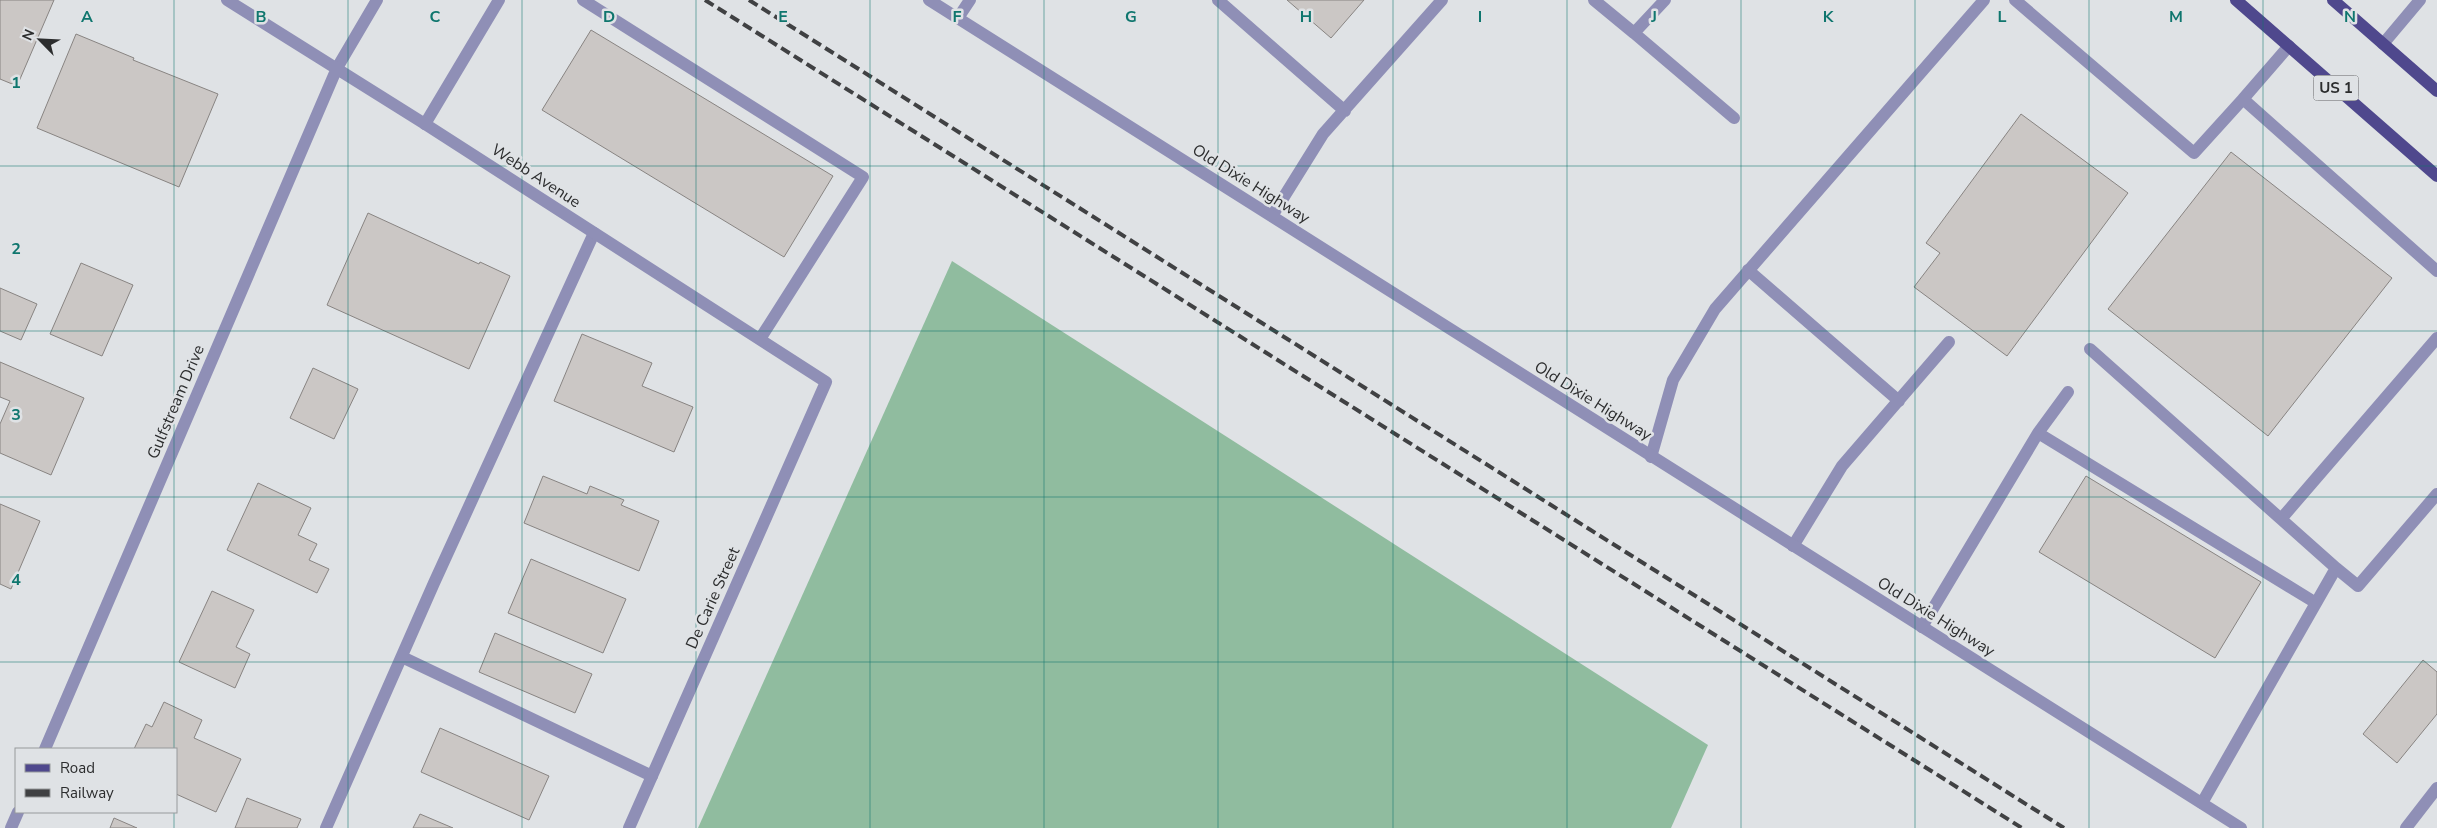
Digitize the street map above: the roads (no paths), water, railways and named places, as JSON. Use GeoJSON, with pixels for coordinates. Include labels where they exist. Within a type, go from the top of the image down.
{"type":"FeatureCollection","features":[{"type":"Feature","properties":{"kind":"main road","name":"US 1"},"geometry":{"type":"LineString","coordinates":[[2236,0],[2437,176]]}},
{"type":"Feature","properties":{"kind":"main road"},"geometry":{"type":"LineString","coordinates":[[2333,0],[2437,91]]}},
{"type":"Feature","properties":{"kind":"street","name":"Gulfstream Drive"},"geometry":{"type":"LineString","coordinates":[[45,748],[336,68],[377,0]]}},
{"type":"Feature","properties":{"kind":"street"},"geometry":{"type":"LineString","coordinates":[[425,124],[499,0]]}},
{"type":"Feature","properties":{"kind":"street"},"geometry":{"type":"LineString","coordinates":[[583,0],[863,177],[760,339]]}},
{"type":"Feature","properties":{"kind":"street","name":"Old Dixie Highway"},"geometry":{"type":"LineString","coordinates":[[929,0],[2241,828]]}},
{"type":"Feature","properties":{"kind":"street"},"geometry":{"type":"LineString","coordinates":[[958,18],[970,0]]}},
{"type":"Feature","properties":{"kind":"street"},"geometry":{"type":"LineString","coordinates":[[1218,0],[1345,111]]}},
{"type":"Feature","properties":{"kind":"street"},"geometry":{"type":"LineString","coordinates":[[1272,216],[1323,134],[1442,0]]}},
{"type":"Feature","properties":{"kind":"street"},"geometry":{"type":"LineString","coordinates":[[1594,0],[1734,118]]}},
{"type":"Feature","properties":{"kind":"street"},"geometry":{"type":"LineString","coordinates":[[1634,33],[1665,0]]}},
{"type":"Feature","properties":{"kind":"street"},"geometry":{"type":"LineString","coordinates":[[1651,456],[1673,380],[1715,309],[1984,0]]}},
{"type":"Feature","properties":{"kind":"street"},"geometry":{"type":"LineString","coordinates":[[2015,0],[2194,154],[2288,46]]}},
{"type":"Feature","properties":{"kind":"street"},"geometry":{"type":"LineString","coordinates":[[2383,44],[2420,0]]}},
{"type":"Feature","properties":{"kind":"street","name":"Webb Avenue"},"geometry":{"type":"LineString","coordinates":[[231,1],[826,382]]}},
{"type":"Feature","properties":{"kind":"street"},"geometry":{"type":"LineString","coordinates":[[2243,99],[2437,270]]}},
{"type":"Feature","properties":{"kind":"street"},"geometry":{"type":"LineString","coordinates":[[326,828],[594,233]]}},
{"type":"Feature","properties":{"kind":"street"},"geometry":{"type":"LineString","coordinates":[[1748,270],[1899,400]]}},
{"type":"Feature","properties":{"kind":"street"},"geometry":{"type":"LineString","coordinates":[[2280,519],[2437,338]]}},
{"type":"Feature","properties":{"kind":"street"},"geometry":{"type":"LineString","coordinates":[[1793,546],[1842,466],[1949,342]]}},
{"type":"Feature","properties":{"kind":"street"},"geometry":{"type":"LineString","coordinates":[[2090,349],[2358,586],[2437,494]]}},
{"type":"Feature","properties":{"kind":"street","name":"De Carie Street"},"geometry":{"type":"LineString","coordinates":[[629,828],[826,382]]}},
{"type":"Feature","properties":{"kind":"street"},"geometry":{"type":"LineString","coordinates":[[1922,627],[2038,433],[2068,392]]}},
{"type":"Feature","properties":{"kind":"street"},"geometry":{"type":"LineString","coordinates":[[2038,433],[2316,603]]}},
{"type":"Feature","properties":{"kind":"street"},"geometry":{"type":"LineString","coordinates":[[2202,803],[2336,568]]}},
{"type":"Feature","properties":{"kind":"street"},"geometry":{"type":"LineString","coordinates":[[402,657],[652,776]]}},
{"type":"Feature","properties":{"kind":"street"},"geometry":{"type":"LineString","coordinates":[[2406,828],[2437,788]]}},
{"type":"Feature","properties":{"kind":"street"},"geometry":{"type":"LineString","coordinates":[[12,828],[18,813]]}},
{"type":"Feature","properties":{"kind":"railway"},"geometry":{"type":"LineString","coordinates":[[705,0],[2022,828]]}},
{"type":"Feature","properties":{"kind":"railway"},"geometry":{"type":"LineString","coordinates":[[749,0],[2064,828]]}}]}
